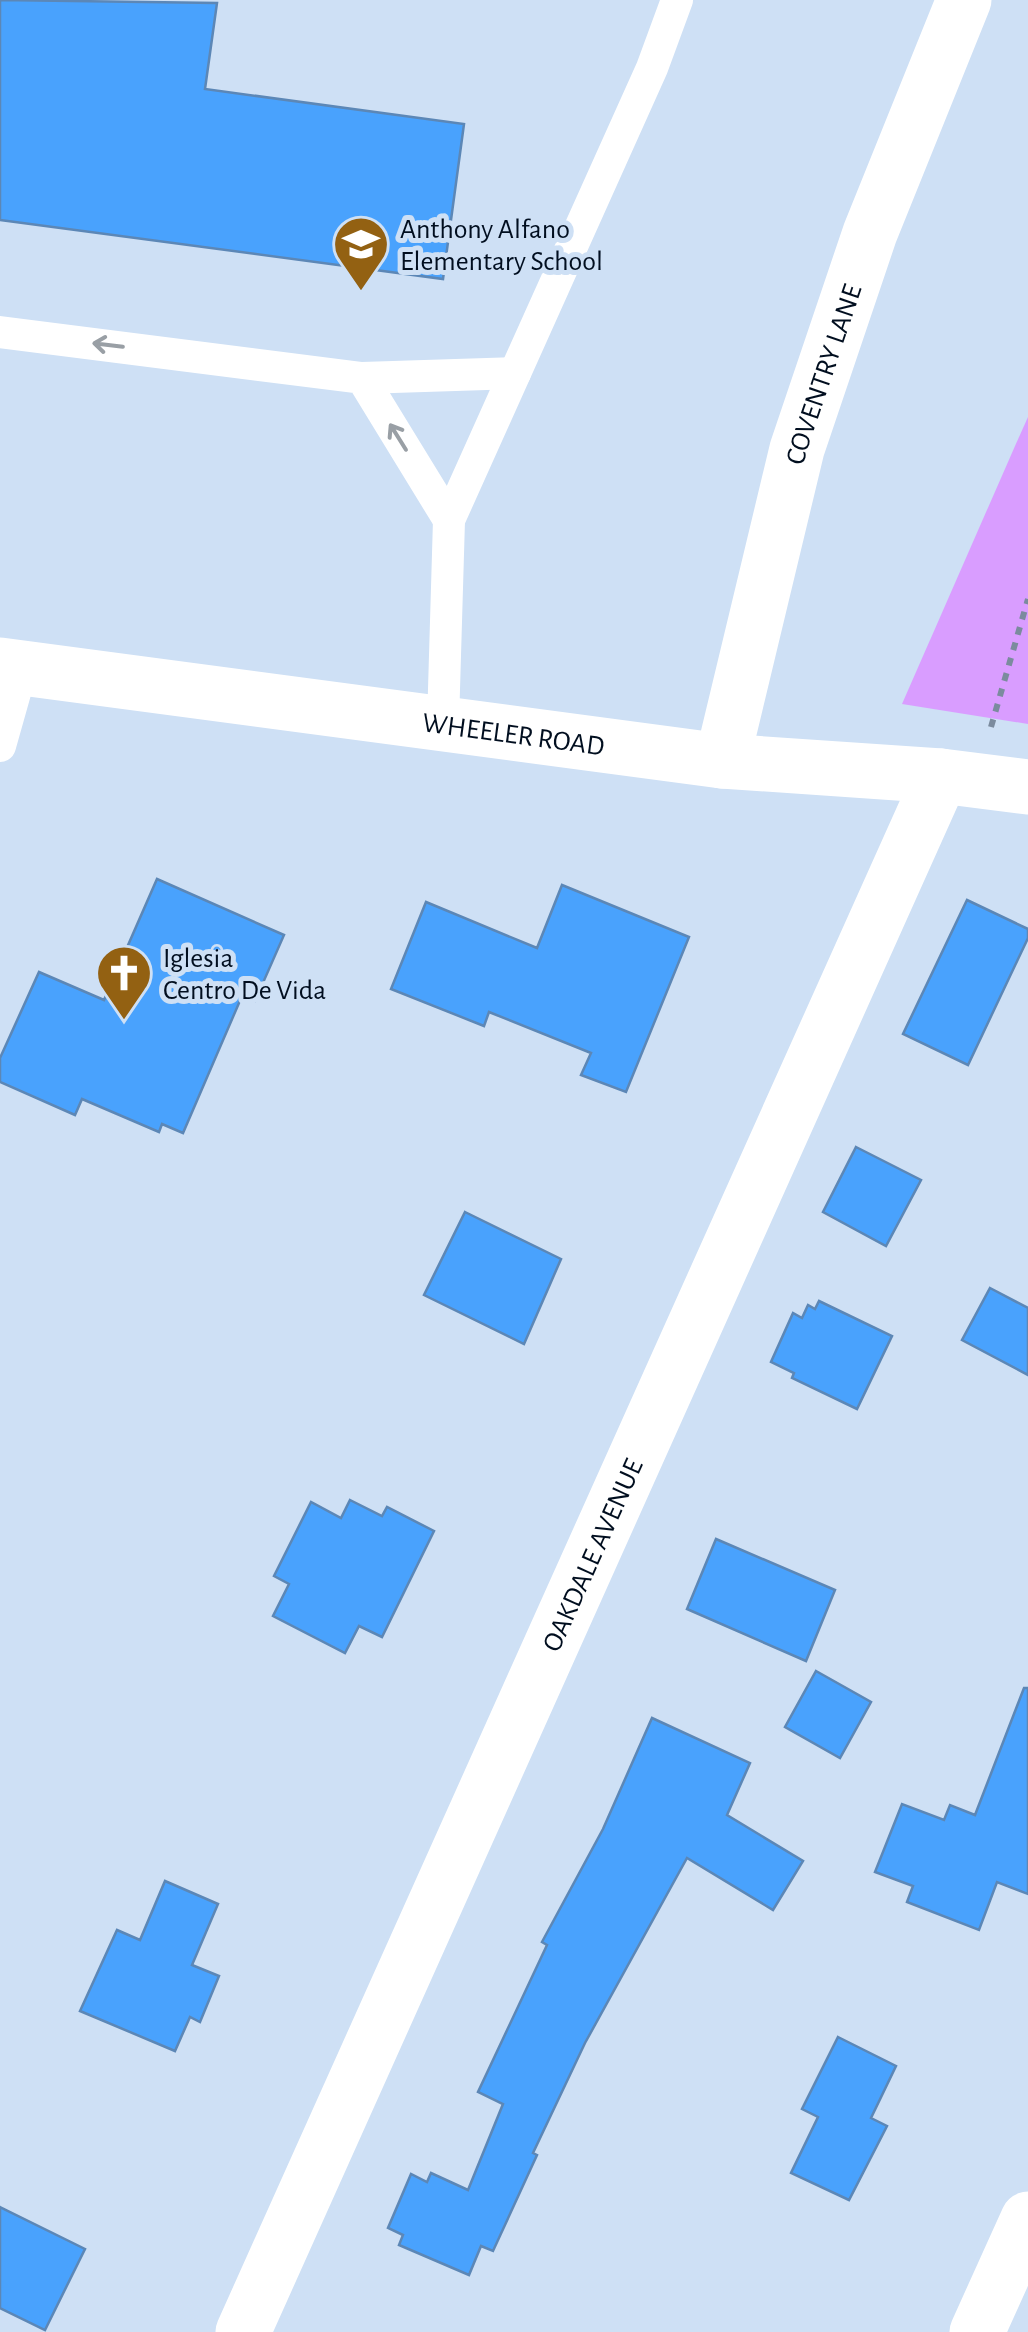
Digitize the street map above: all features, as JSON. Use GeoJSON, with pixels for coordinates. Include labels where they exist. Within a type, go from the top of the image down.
{"type":"FeatureCollection","features":[{"type":"Feature","properties":{"kind":"street","name":"COVENTRY LANE"},"geometry":{"type":"LineString","coordinates":[[722,761],[797,448],[870,233],[964,0]]}},
{"type":"Feature","properties":{"kind":"street","name":"WHEELER ROAD"},"geometry":{"type":"LineString","coordinates":[[11,666],[722,761],[985,781]]}},
{"type":"Feature","properties":{"kind":"street","name":"OAKDALE AVENUE"},"geometry":{"type":"LineString","coordinates":[[243,2332],[985,781]]}},
{"type":"Feature","properties":{"kind":"street"},"geometry":{"type":"LineString","coordinates":[[977,2332],[1028,2219]]}},
{"type":"Feature","properties":{"kind":"lane"},"geometry":{"type":"LineString","coordinates":[[443,724],[450,520],[652,68],[677,0]]}},
{"type":"Feature","properties":{"kind":"lane"},"geometry":{"type":"LineString","coordinates":[[0,332],[362,378],[514,374]]}},
{"type":"Feature","properties":{"kind":"lane"},"geometry":{"type":"LineString","coordinates":[[362,378],[450,520]]}},
{"type":"Feature","properties":{"kind":"lane"},"geometry":{"type":"LineString","coordinates":[[0,746],[11,666]]}},
{"type":"Feature","properties":{"kind":"path"},"geometry":{"type":"LineString","coordinates":[[985,781],[990,730],[1028,599]]}},
{"type":"Feature","properties":{"kind":"shaded area"},"geometry":{"type":"Polygon","coordinates":[[[1028,417],[1028,724],[902,704],[1015,446],[1028,417]]]}},
{"type":"Feature","properties":{"kind":"building"},"geometry":{"type":"Polygon","coordinates":[[[0,0],[217,3],[205,89],[464,124],[443,279],[0,220],[0,0]]]}},
{"type":"Feature","properties":{"kind":"building","name":"Iglesia Centro De Vida"},"geometry":{"type":"Polygon","coordinates":[[[157,879],[284,935],[255,1001],[242,996],[183,1133],[162,1124],[159,1132],[82,1099],[75,1115],[0,1082],[0,1058],[39,972],[104,1000],[157,879]]]}},
{"type":"Feature","properties":{"kind":"building"},"geometry":{"type":"Polygon","coordinates":[[[562,885],[689,937],[626,1092],[581,1075],[591,1053],[489,1012],[484,1026],[391,989],[426,902],[537,948],[562,885]]]}},
{"type":"Feature","properties":{"kind":"building"},"geometry":{"type":"Polygon","coordinates":[[[967,900],[1028,929],[1028,938],[968,1065],[903,1034],[967,900]]]}},
{"type":"Feature","properties":{"kind":"building"},"geometry":{"type":"Polygon","coordinates":[[[856,1147],[921,1180],[886,1246],[823,1212],[856,1147]]]}},
{"type":"Feature","properties":{"kind":"building"},"geometry":{"type":"Polygon","coordinates":[[[465,1212],[561,1259],[524,1344],[424,1295],[465,1212]]]}},
{"type":"Feature","properties":{"kind":"building"},"geometry":{"type":"Polygon","coordinates":[[[990,1288],[1028,1308],[1028,1375],[962,1340],[990,1288]]]}},
{"type":"Feature","properties":{"kind":"building"},"geometry":{"type":"Polygon","coordinates":[[[819,1301],[892,1336],[857,1409],[792,1378],[794,1373],[771,1362],[793,1313],[802,1318],[808,1305],[815,1309],[819,1301]]]}},
{"type":"Feature","properties":{"kind":"building"},"geometry":{"type":"Polygon","coordinates":[[[350,1500],[382,1516],[387,1507],[434,1531],[382,1637],[359,1626],[345,1653],[273,1616],[289,1584],[274,1576],[311,1502],[341,1518],[350,1500]]]}},
{"type":"Feature","properties":{"kind":"building"},"geometry":{"type":"Polygon","coordinates":[[[716,1539],[835,1590],[806,1661],[687,1609],[716,1539]]]}},
{"type":"Feature","properties":{"kind":"building"},"geometry":{"type":"Polygon","coordinates":[[[816,1671],[871,1702],[840,1758],[785,1727],[816,1671]]]}},
{"type":"Feature","properties":{"kind":"building"},"geometry":{"type":"Polygon","coordinates":[[[1024,1688],[1028,1688],[1028,1894],[997,1882],[979,1930],[907,1902],[913,1886],[875,1872],[902,1804],[944,1820],[950,1805],[975,1815],[1024,1688]]]}},
{"type":"Feature","properties":{"kind":"building"},"geometry":{"type":"Polygon","coordinates":[[[652,1718],[750,1763],[727,1815],[803,1861],[773,1910],[687,1858],[585,2043],[533,2153],[537,2155],[493,2251],[481,2246],[469,2275],[399,2245],[403,2235],[388,2228],[411,2174],[427,2182],[431,2173],[468,2190],[503,2104],[478,2092],[547,1945],[542,1942],[603,1829],[652,1718]]]}},
{"type":"Feature","properties":{"kind":"building"},"geometry":{"type":"Polygon","coordinates":[[[165,1881],[218,1904],[192,1965],[219,1976],[200,2022],[190,2017],[175,2051],[80,2011],[117,1930],[140,1940],[165,1881]]]}},
{"type":"Feature","properties":{"kind":"building"},"geometry":{"type":"Polygon","coordinates":[[[838,2037],[896,2066],[871,2118],[887,2126],[849,2200],[791,2173],[818,2117],[802,2109],[838,2037]]]}},
{"type":"Feature","properties":{"kind":"building"},"geometry":{"type":"Polygon","coordinates":[[[0,2207],[85,2249],[45,2330],[0,2308],[0,2207]]]}},
{"type":"Feature","properties":{"kind":"place","name":"Anthony Alfano Elementary School"},"geometry":{"type":"Point","coordinates":[361,293]}},
{"type":"Feature","properties":{"kind":"place","name":"Iglesia Centro De Vida"},"geometry":{"type":"Point","coordinates":[124,1022]}}]}
